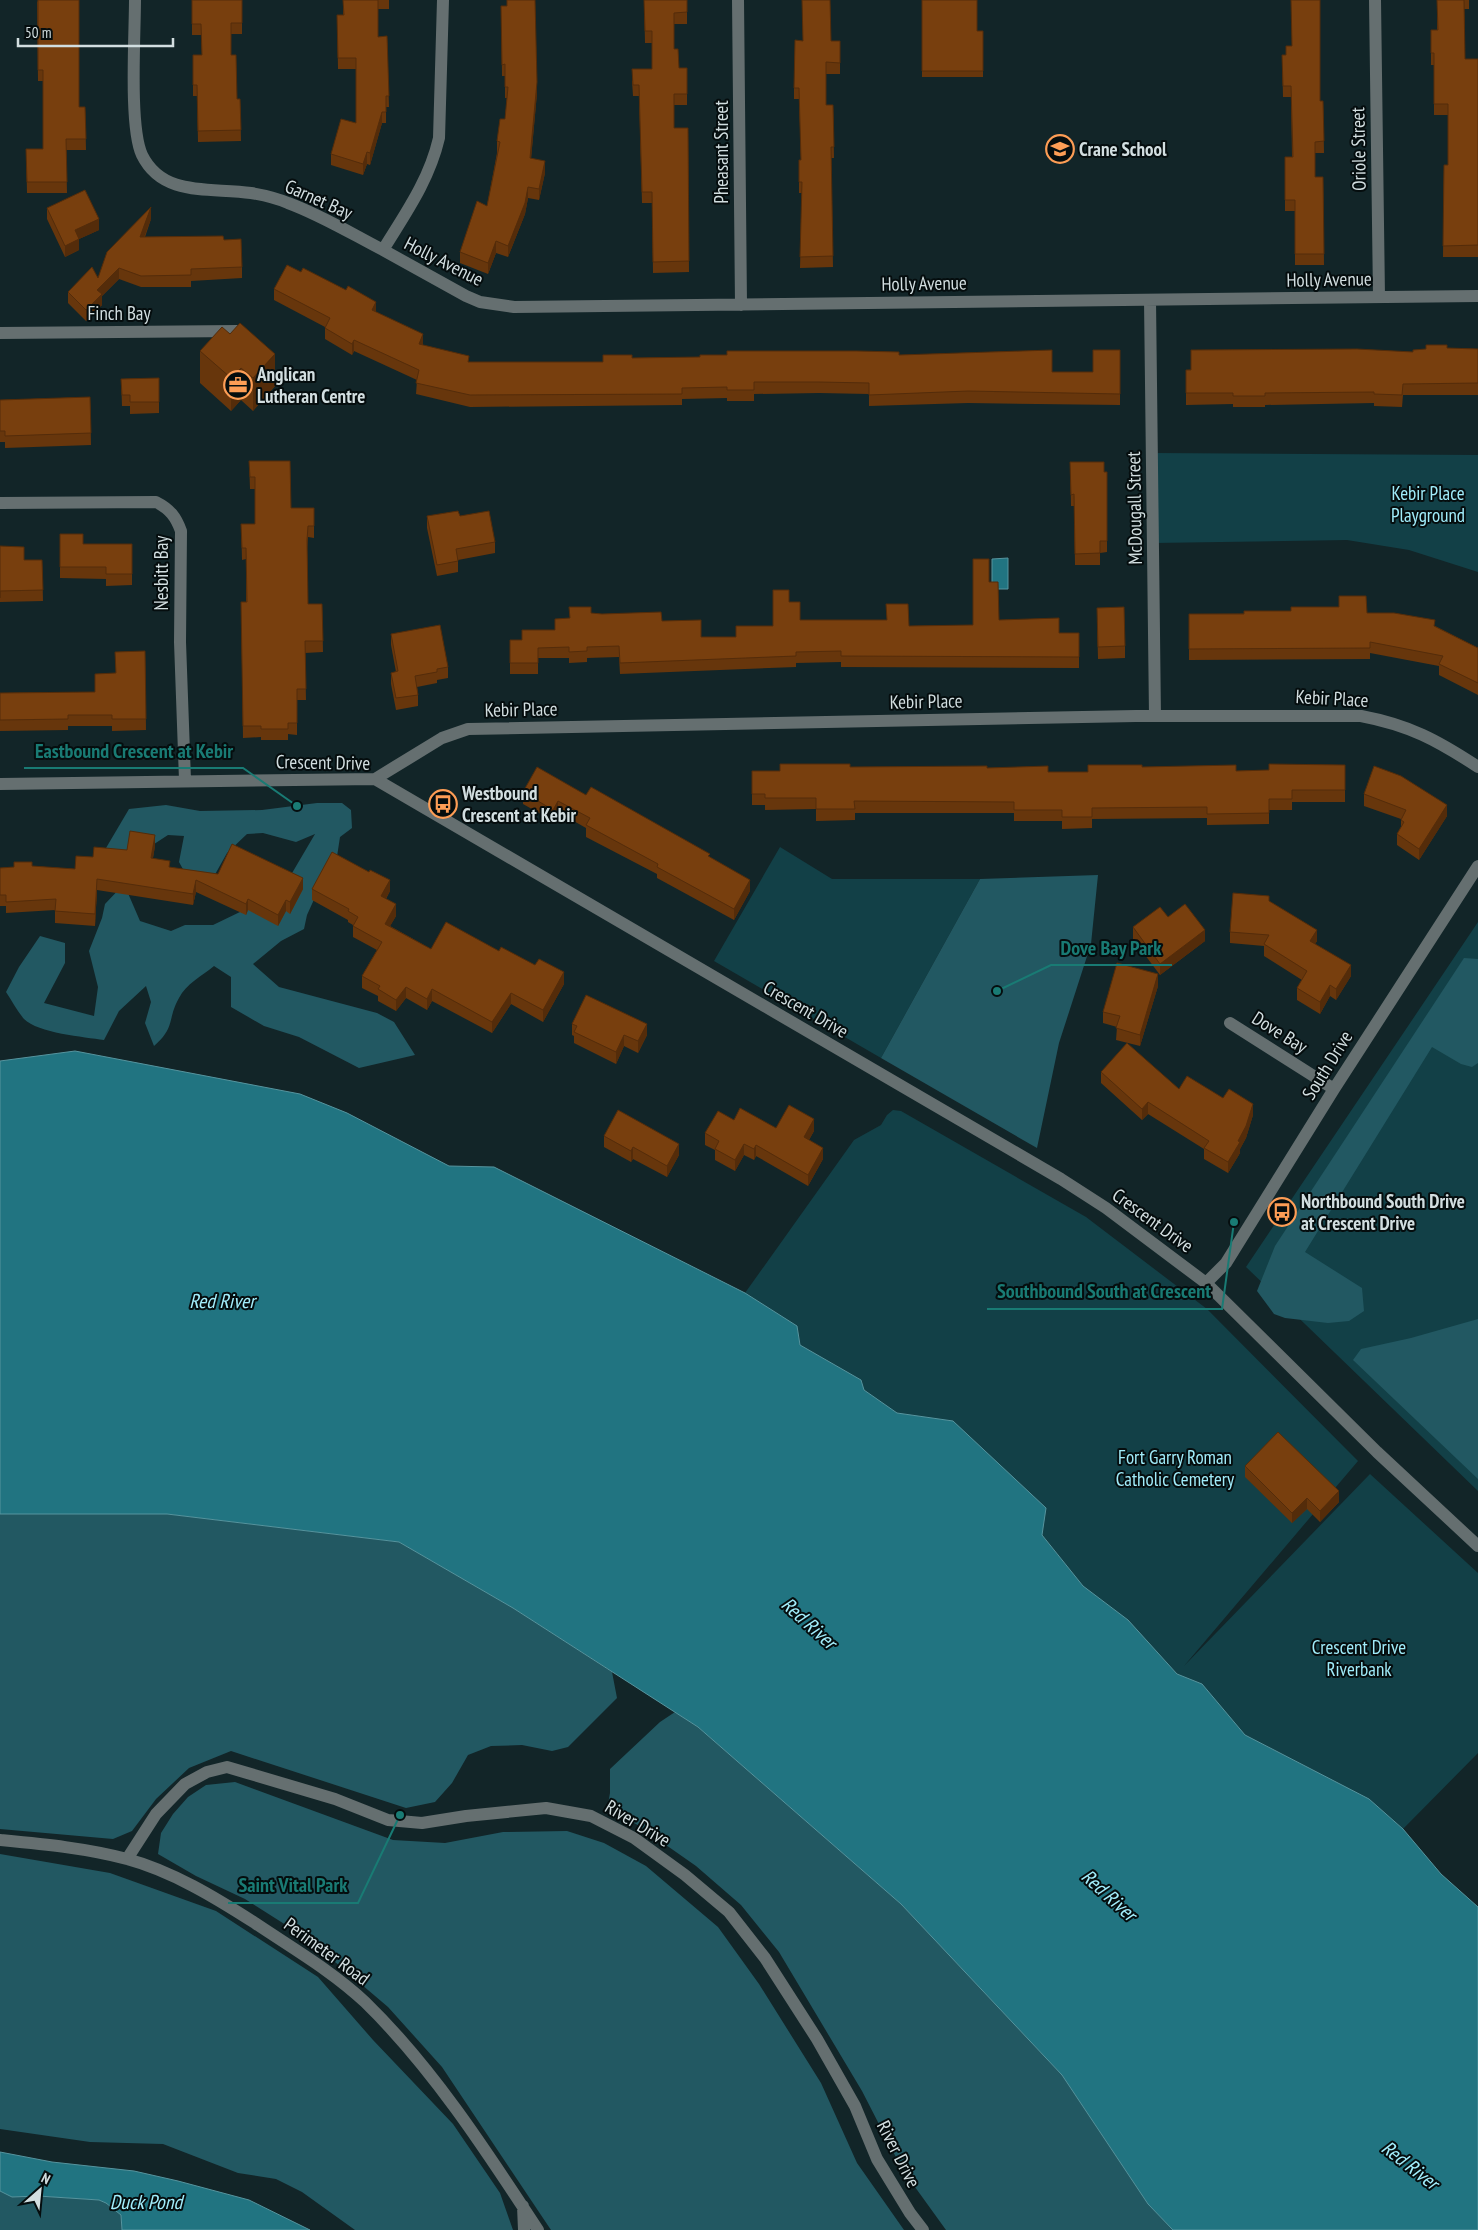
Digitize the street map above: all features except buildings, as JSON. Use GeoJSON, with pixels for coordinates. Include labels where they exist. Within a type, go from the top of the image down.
{"type":"FeatureCollection","features":[{"type":"Feature","properties":{"kind":"street","name":"Garnet Bay"},"geometry":{"type":"LineString","coordinates":[[135,0],[135,117],[142,154],[150,168],[165,181],[184,188],[251,193],[287,202],[383,250]]}},
{"type":"Feature","properties":{"kind":"street"},"geometry":{"type":"LineString","coordinates":[[383,250],[422,187],[434,159],[439,138],[442,0]]}},
{"type":"Feature","properties":{"kind":"street","name":"Pheasant Street"},"geometry":{"type":"LineString","coordinates":[[738,0],[741,304]]}},
{"type":"Feature","properties":{"kind":"street","name":"Oriole Street"},"geometry":{"type":"LineString","coordinates":[[1375,0],[1379,297]]}},
{"type":"Feature","properties":{"kind":"street","name":"Holly Avenue"},"geometry":{"type":"LineString","coordinates":[[383,250],[466,296],[496,305],[514,307],[1478,296]]}},
{"type":"Feature","properties":{"kind":"street","name":"McDougall Street"},"geometry":{"type":"LineString","coordinates":[[1150,300],[1155,716]]}},
{"type":"Feature","properties":{"kind":"street","name":"Finch Bay"},"geometry":{"type":"LineString","coordinates":[[0,332],[238,331]]}},
{"type":"Feature","properties":{"kind":"street","name":"Nesbitt Bay"},"geometry":{"type":"LineString","coordinates":[[0,503],[156,502],[166,507],[178,522],[181,531],[180,642],[184,780]]}},
{"type":"Feature","properties":{"kind":"street","name":"Kebir Place"},"geometry":{"type":"LineString","coordinates":[[376,779],[442,738],[468,729],[1155,716],[1361,716],[1392,722],[1439,741],[1478,767]]}},
{"type":"Feature","properties":{"kind":"street","name":"Crescent Drive"},"geometry":{"type":"LineString","coordinates":[[0,784],[184,780],[376,779],[1061,1179],[1106,1208],[1206,1283],[1377,1452],[1478,1546]]}},
{"type":"Feature","properties":{"kind":"street","name":"South Drive"},"geometry":{"type":"LineString","coordinates":[[1206,1283],[1226,1263],[1334,1089],[1478,866]]}},
{"type":"Feature","properties":{"kind":"street","name":"Dove Bay"},"geometry":{"type":"LineString","coordinates":[[1230,1023],[1334,1089]]}},
{"type":"Feature","properties":{"kind":"street","name":"River Drive"},"geometry":{"type":"LineString","coordinates":[[128,1859],[156,1814],[185,1784],[207,1772],[227,1767],[335,1799],[388,1820],[422,1823],[546,1808],[591,1816],[634,1838],[685,1875],[729,1912],[765,1958],[817,2039],[855,2106],[877,2159],[910,2213],[923,2230]]}},
{"type":"Feature","properties":{"kind":"street","name":"Perimeter Road"},"geometry":{"type":"LineString","coordinates":[[0,1840],[56,1846],[128,1859],[184,1882],[237,1911],[326,1969],[365,2002],[400,2040],[457,2111],[538,2230]]}},
{"type":"Feature","properties":{"kind":"street"},"geometry":{"type":"LineString","coordinates":[[523,2206],[524,2230]]}},
{"type":"Feature","properties":{"kind":"green space","name":"Kebir Place Playground"},"geometry":{"type":"Polygon","coordinates":[[[1152,453],[1478,455],[1478,572],[1409,550],[1347,540],[1153,543],[1152,453]]]}},
{"type":"Feature","properties":{"kind":"green space"},"geometry":{"type":"Polygon","coordinates":[[[780,847],[832,879],[980,879],[881,1058],[714,961],[780,847]]]}},
{"type":"Feature","properties":{"kind":"green space"},"geometry":{"type":"Polygon","coordinates":[[[1478,922],[1478,1491],[1246,1267],[1478,922]]]}},
{"type":"Feature","properties":{"kind":"green space","name":"Fort Garry Roman Catholic Cemetery"},"geometry":{"type":"Polygon","coordinates":[[[893,1110],[901,1111],[1086,1217],[1207,1309],[1358,1461],[1184,1666],[1370,1474],[1478,1573],[1478,1753],[1403,1829],[1369,1799],[1245,1735],[1202,1684],[1177,1674],[1128,1620],[1083,1586],[953,1422],[897,1413],[864,1390],[861,1380],[800,1345],[797,1326],[745,1293],[854,1140],[881,1125],[887,1115],[893,1110]]]}},
{"type":"Feature","properties":{"kind":"shaded area"},"geometry":{"type":"Polygon","coordinates":[[[317,803],[342,803],[351,810],[352,828],[340,837],[336,863],[321,884],[307,915],[304,929],[281,941],[253,964],[279,987],[377,1013],[394,1022],[415,1055],[359,1068],[299,1037],[264,1026],[231,1007],[231,977],[214,966],[190,984],[182,993],[175,1005],[166,1033],[154,1046],[145,1023],[151,1002],[146,986],[119,1011],[104,1040],[62,1034],[40,1028],[24,1019],[19,1013],[6,992],[19,967],[40,936],[65,943],[65,963],[44,1003],[94,1016],[98,987],[89,951],[102,918],[105,904],[124,884],[140,921],[171,931],[185,925],[213,925],[267,899],[285,885],[315,834],[296,842],[263,833],[247,834],[227,853],[213,878],[190,882],[179,862],[184,836],[168,835],[125,863],[106,848],[129,809],[166,805],[200,811],[262,810],[317,803]]]}},
{"type":"Feature","properties":{"kind":"shaded area"},"geometry":{"type":"Polygon","coordinates":[[[1098,875],[1091,944],[1059,1043],[1037,1148],[881,1058],[980,879],[1098,875]]]}},
{"type":"Feature","properties":{"kind":"shaded area"},"geometry":{"type":"Polygon","coordinates":[[[1464,958],[1478,959],[1478,1063],[1472,1067],[1461,1064],[1432,1047],[1305,1252],[1362,1288],[1364,1311],[1349,1321],[1328,1323],[1285,1318],[1274,1314],[1257,1291],[1275,1246],[1464,958]]]}},
{"type":"Feature","properties":{"kind":"shaded area"},"geometry":{"type":"Polygon","coordinates":[[[1478,1319],[1478,1479],[1353,1360],[1361,1349],[1411,1338],[1478,1319]]]}},
{"type":"Feature","properties":{"kind":"shaded area"},"geometry":{"type":"Polygon","coordinates":[[[0,1514],[167,1514],[399,1542],[513,1608],[612,1672],[617,1698],[568,1747],[552,1751],[522,1745],[491,1746],[468,1755],[452,1783],[435,1802],[406,1808],[231,1751],[189,1768],[156,1799],[132,1831],[113,1839],[0,1829],[0,1514]]]}},
{"type":"Feature","properties":{"kind":"shaded area"},"geometry":{"type":"Polygon","coordinates":[[[675,1712],[698,1727],[901,1904],[1062,2075],[1148,2204],[1173,2230],[946,2230],[902,2169],[862,2091],[779,1952],[741,1905],[696,1866],[636,1824],[607,1810],[610,1793],[610,1769],[660,1722],[675,1712]]]}},
{"type":"Feature","properties":{"kind":"shaded area"},"geometry":{"type":"Polygon","coordinates":[[[235,1782],[393,1840],[445,1843],[503,1832],[567,1831],[604,1843],[646,1866],[718,1927],[759,1984],[821,2083],[857,2163],[904,2230],[551,2230],[442,2067],[388,2007],[308,1939],[245,1899],[196,1876],[158,1854],[161,1833],[173,1814],[188,1797],[206,1785],[235,1782]]]}},
{"type":"Feature","properties":{"kind":"shaded area"},"geometry":{"type":"Polygon","coordinates":[[[0,1854],[110,1873],[216,1911],[318,1977],[373,2040],[453,2124],[500,2193],[513,2230],[355,2230],[302,2192],[276,2179],[238,2173],[163,2144],[90,2142],[0,2129],[0,1854]]]}},
{"type":"Feature","properties":{"kind":"shaded area"},"geometry":{"type":"Polygon","coordinates":[[[0,2191],[12,2197],[38,2196],[99,2200],[121,2215],[122,2230],[0,2230],[0,2191]]]}},
{"type":"Feature","properties":{"kind":"water"},"geometry":{"type":"Polygon","coordinates":[[[1008,558],[1008,589],[992,589],[992,559],[1008,558]]]}},
{"type":"Feature","properties":{"kind":"water","name":"Red River"},"geometry":{"type":"Polygon","coordinates":[[[75,1051],[300,1094],[347,1113],[449,1166],[494,1167],[745,1293],[797,1326],[800,1345],[861,1380],[864,1390],[897,1413],[953,1421],[1046,1508],[1042,1535],[1083,1586],[1128,1620],[1177,1674],[1202,1684],[1245,1735],[1369,1799],[1403,1829],[1441,1874],[1478,1907],[1478,2230],[1173,2230],[1148,2204],[1062,2075],[901,1904],[698,1727],[513,1608],[399,1542],[167,1514],[0,1514],[0,1061],[75,1051]]]}},
{"type":"Feature","properties":{"kind":"water","name":"Duck Pond"},"geometry":{"type":"Polygon","coordinates":[[[0,2152],[52,2162],[134,2171],[178,2181],[249,2200],[310,2230],[122,2230],[121,2215],[99,2200],[38,2196],[12,2197],[0,2191],[0,2152]]]}},
{"type":"Feature","properties":{"kind":"place","name":"Crane School"},"geometry":{"type":"Point","coordinates":[1060,149]}},
{"type":"Feature","properties":{"kind":"place","name":"Anglican Lutheran Centre"},"geometry":{"type":"Point","coordinates":[238,385]}},
{"type":"Feature","properties":{"kind":"place","name":"Westbound Crescent at Kebir"},"geometry":{"type":"Point","coordinates":[443,804]}},
{"type":"Feature","properties":{"kind":"place","name":"Eastbound Crescent at Kebir"},"geometry":{"type":"Point","coordinates":[297,806]}},
{"type":"Feature","properties":{"kind":"place","name":"Dove Bay Park"},"geometry":{"type":"Point","coordinates":[997,991]}},
{"type":"Feature","properties":{"kind":"place","name":"Northbound South Drive at Crescent Drive"},"geometry":{"type":"Point","coordinates":[1282,1212]}},
{"type":"Feature","properties":{"kind":"place","name":"Southbound South at Crescent"},"geometry":{"type":"Point","coordinates":[1234,1222]}},
{"type":"Feature","properties":{"kind":"place","name":"Saint Vital Park"},"geometry":{"type":"Point","coordinates":[400,1815]}},
{"type":"Feature","properties":{"kind":"park label","name":"Crescent Drive Riverbank"},"geometry":{"type":"Point","coordinates":[1359,1658]}}]}
